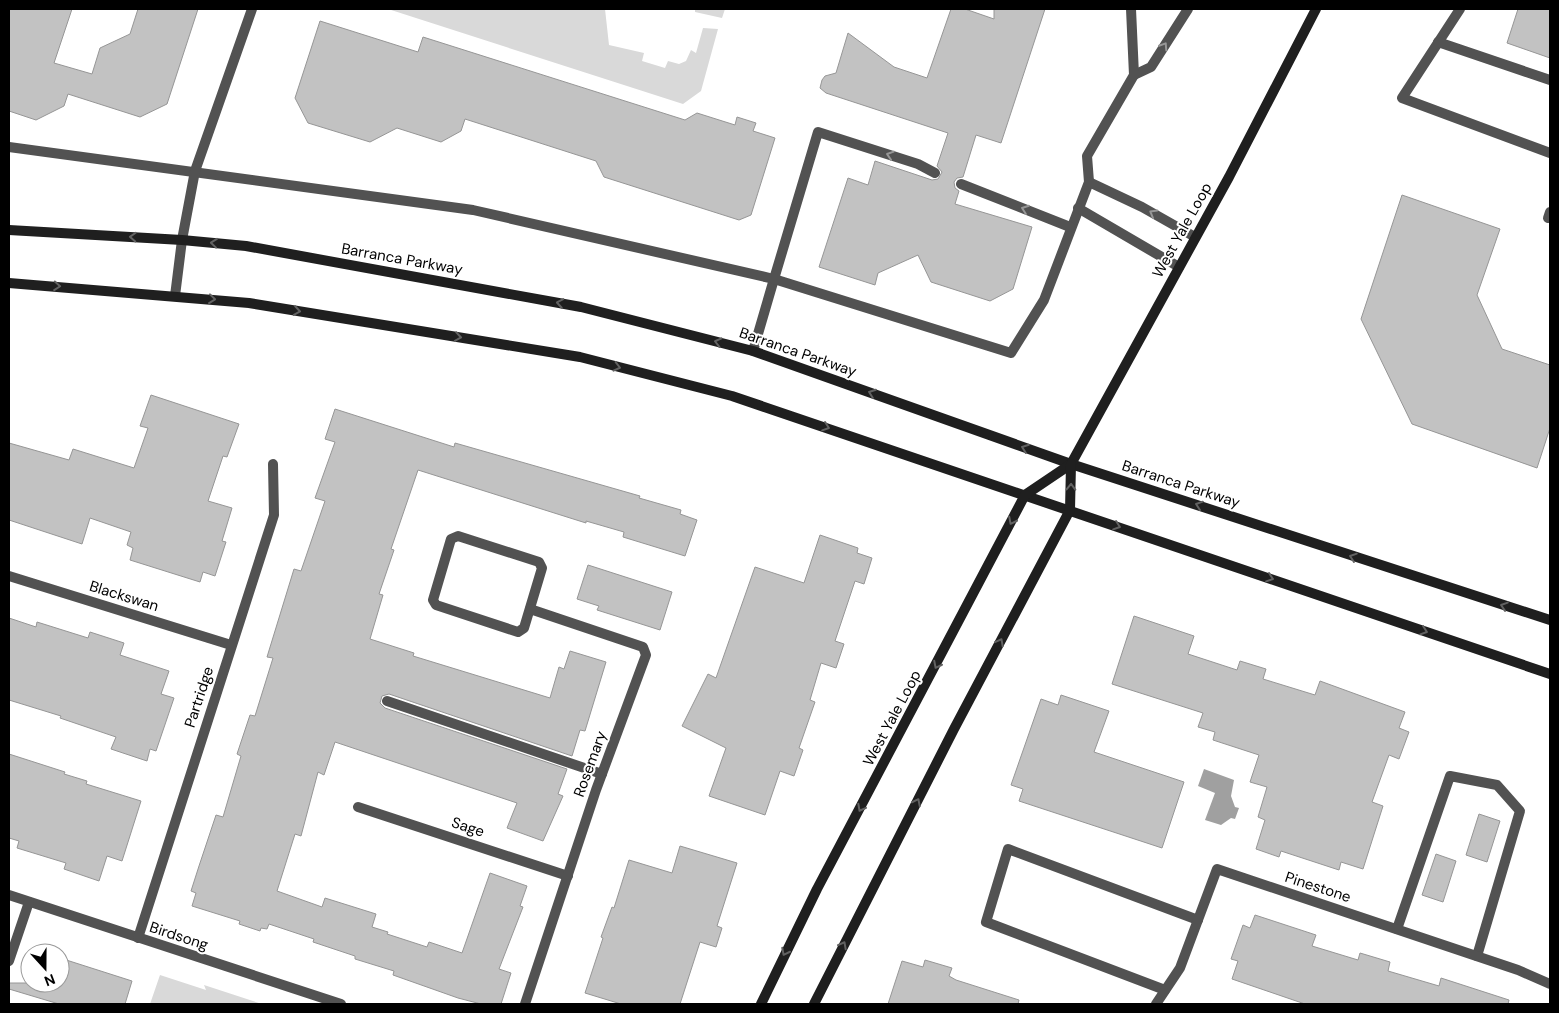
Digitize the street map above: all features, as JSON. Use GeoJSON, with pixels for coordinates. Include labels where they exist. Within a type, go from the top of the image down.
{"type":"FeatureCollection","features":[{"type":"Feature","properties":{"kind":"main road","name":"West Yale Loop"},"geometry":{"type":"LineString","coordinates":[[761,1004],[817,889],[1025,495],[1071,464],[1229,177],[1316,9]]}},
{"type":"Feature","properties":{"kind":"main road","name":"Barranca Parkway"},"geometry":{"type":"LineString","coordinates":[[9,230],[182,240],[246,246],[582,307],[753,351],[1071,464],[1550,620]]}},
{"type":"Feature","properties":{"kind":"main road"},"geometry":{"type":"LineString","coordinates":[[9,283],[249,303],[580,357],[732,396],[1550,674]]}},
{"type":"Feature","properties":{"kind":"main road","name":"West Yale Loop"},"geometry":{"type":"LineString","coordinates":[[814,1004],[954,729],[1070,510],[1071,464]]}},
{"type":"Feature","properties":{"kind":"main road"},"geometry":{"type":"LineString","coordinates":[[1534,616],[1550,613]]}},
{"type":"Feature","properties":{"kind":"street"},"geometry":{"type":"LineString","coordinates":[[175,296],[182,240],[195,171],[252,9]]}},
{"type":"Feature","properties":{"kind":"street"},"geometry":{"type":"LineString","coordinates":[[9,147],[473,210],[774,279],[1011,354],[1044,300],[1070,227],[1089,182],[1087,156],[1134,75],[1131,9]]}},
{"type":"Feature","properties":{"kind":"street"},"geometry":{"type":"LineString","coordinates":[[1134,75],[1151,67],[1188,9]]}},
{"type":"Feature","properties":{"kind":"street"},"geometry":{"type":"LineString","coordinates":[[1460,9],[1402,98],[1550,153]]}},
{"type":"Feature","properties":{"kind":"street"},"geometry":{"type":"LineString","coordinates":[[1438,42],[1550,80]]}},
{"type":"Feature","properties":{"kind":"street"},"geometry":{"type":"LineString","coordinates":[[753,351],[818,132],[918,164],[935,173]]}},
{"type":"Feature","properties":{"kind":"street"},"geometry":{"type":"LineString","coordinates":[[1089,182],[1142,207],[1195,237]]}},
{"type":"Feature","properties":{"kind":"street"},"geometry":{"type":"LineString","coordinates":[[961,184],[1070,227]]}},
{"type":"Feature","properties":{"kind":"street"},"geometry":{"type":"LineString","coordinates":[[1078,208],[1179,267]]}},
{"type":"Feature","properties":{"kind":"street","name":"Partridge"},"geometry":{"type":"LineString","coordinates":[[138,938],[274,515],[273,464]]}},
{"type":"Feature","properties":{"kind":"street"},"geometry":{"type":"LineString","coordinates":[[458,536],[539,562],[542,568],[530,609],[524,628],[518,632],[436,605],[433,600],[451,539],[458,536]]}},
{"type":"Feature","properties":{"kind":"street","name":"Blackswan"},"geometry":{"type":"LineString","coordinates":[[9,576],[232,644]]}},
{"type":"Feature","properties":{"kind":"street","name":"Rosemary"},"geometry":{"type":"LineString","coordinates":[[524,1004],[602,774],[646,655],[643,647],[530,609]]}},
{"type":"Feature","properties":{"kind":"street"},"geometry":{"type":"LineString","coordinates":[[388,701],[602,774]]}},
{"type":"Feature","properties":{"kind":"street"},"geometry":{"type":"LineString","coordinates":[[1397,929],[1450,776],[1497,785],[1520,811],[1476,956]]}},
{"type":"Feature","properties":{"kind":"street","name":"Sage"},"geometry":{"type":"LineString","coordinates":[[358,807],[568,876]]}},
{"type":"Feature","properties":{"kind":"street"},"geometry":{"type":"LineString","coordinates":[[1165,990],[986,922],[1008,849],[1198,920]]}},
{"type":"Feature","properties":{"kind":"street","name":"Pinestone"},"geometry":{"type":"LineString","coordinates":[[1158,1004],[1180,968],[1216,869],[1518,970],[1550,984]]}},
{"type":"Feature","properties":{"kind":"street","name":"Birdsong"},"geometry":{"type":"LineString","coordinates":[[9,895],[341,1004]]}},
{"type":"Feature","properties":{"kind":"street"},"geometry":{"type":"LineString","coordinates":[[9,961],[29,902]]}},
{"type":"Feature","properties":{"kind":"shaded area"},"geometry":{"type":"Polygon","coordinates":[[[388,9],[605,9],[609,45],[644,53],[642,61],[665,68],[668,61],[679,64],[686,61],[691,50],[696,53],[703,28],[718,29],[701,91],[683,104],[388,9]]]}},
{"type":"Feature","properties":{"kind":"shaded area"},"geometry":{"type":"Polygon","coordinates":[[[695,9],[725,9],[722,18],[695,12],[695,9]]]}},
{"type":"Feature","properties":{"kind":"shaded area"},"geometry":{"type":"Polygon","coordinates":[[[1204,769],[1234,780],[1231,796],[1235,807],[1239,808],[1235,819],[1231,818],[1221,825],[1205,820],[1215,793],[1198,786],[1204,769]]]}},
{"type":"Feature","properties":{"kind":"shaded area"},"geometry":{"type":"Polygon","coordinates":[[[160,975],[206,990],[204,985],[262,1004],[150,1004],[160,975]]]}},
{"type":"Feature","properties":{"kind":"building"},"geometry":{"type":"Polygon","coordinates":[[[9,9],[72,9],[54,63],[92,74],[100,48],[130,34],[138,9],[198,9],[167,104],[140,117],[68,94],[64,106],[36,120],[9,111],[9,9]]]}},
{"type":"Feature","properties":{"kind":"building"},"geometry":{"type":"Polygon","coordinates":[[[951,9],[965,9],[994,19],[994,9],[1045,9],[1001,143],[976,135],[963,177],[957,178],[954,182],[955,188],[959,191],[955,204],[1032,227],[1013,289],[990,301],[931,282],[918,255],[878,273],[875,285],[819,267],[848,178],[868,185],[875,161],[932,180],[938,179],[942,172],[937,166],[948,133],[826,93],[820,88],[822,80],[825,76],[836,73],[848,33],[894,67],[927,78],[951,9]]]}},
{"type":"Feature","properties":{"kind":"building"},"geometry":{"type":"Polygon","coordinates":[[[1518,9],[1550,9],[1550,58],[1507,43],[1518,9]]]}},
{"type":"Feature","properties":{"kind":"building"},"geometry":{"type":"Polygon","coordinates":[[[320,21],[418,52],[423,37],[685,120],[697,113],[735,125],[737,117],[756,123],[753,131],[775,138],[751,215],[739,220],[604,177],[596,161],[465,119],[461,131],[441,142],[397,128],[370,142],[308,123],[295,98],[320,21]]]}},
{"type":"Feature","properties":{"kind":"building"},"geometry":{"type":"Polygon","coordinates":[[[1402,195],[1500,229],[1477,295],[1502,349],[1550,365],[1550,428],[1537,468],[1412,424],[1361,319],[1402,195]]]}},
{"type":"Feature","properties":{"kind":"building"},"geometry":{"type":"Polygon","coordinates":[[[151,395],[239,424],[227,457],[223,456],[208,501],[232,508],[222,541],[226,542],[215,576],[203,572],[200,582],[130,560],[133,548],[127,545],[131,532],[90,518],[82,544],[9,520],[9,443],[69,460],[73,449],[134,468],[148,428],[140,426],[151,395]]]}},
{"type":"Feature","properties":{"kind":"building"},"geometry":{"type":"Polygon","coordinates":[[[335,409],[454,447],[455,443],[640,496],[639,498],[681,510],[680,514],[697,520],[685,556],[623,537],[624,532],[586,521],[586,523],[418,470],[391,549],[394,550],[379,594],[383,595],[370,639],[414,653],[413,656],[550,698],[559,667],[564,669],[570,651],[606,662],[585,731],[580,730],[572,756],[389,694],[382,696],[380,703],[385,708],[567,769],[558,794],[563,796],[543,841],[507,828],[517,803],[335,742],[324,775],[318,772],[301,836],[295,834],[277,891],[322,907],[325,898],[376,914],[372,927],[388,932],[387,934],[427,947],[429,942],[462,953],[490,873],[527,886],[520,906],[523,907],[499,969],[511,973],[501,1004],[481,1004],[458,998],[393,975],[394,971],[355,959],[355,956],[313,942],[314,939],[269,924],[267,929],[261,928],[260,931],[239,924],[240,921],[192,906],[196,893],[191,891],[199,866],[216,815],[223,817],[241,756],[237,754],[250,715],[255,716],[273,658],[267,657],[294,569],[301,571],[325,501],[315,498],[335,442],[325,439],[335,409]]]}},
{"type":"Feature","properties":{"kind":"building"},"geometry":{"type":"Polygon","coordinates":[[[820,535],[858,548],[857,553],[872,558],[864,584],[855,581],[835,641],[844,644],[836,668],[821,663],[810,700],[815,702],[799,748],[803,750],[794,776],[780,771],[765,815],[709,796],[726,748],[682,726],[708,674],[716,678],[755,567],[804,583],[820,535]]]}},
{"type":"Feature","properties":{"kind":"building"},"geometry":{"type":"Polygon","coordinates":[[[588,565],[672,592],[660,630],[597,610],[599,606],[577,599],[588,565]]]}},
{"type":"Feature","properties":{"kind":"building"},"geometry":{"type":"Polygon","coordinates":[[[1134,616],[1194,636],[1188,654],[1237,670],[1240,661],[1266,669],[1263,679],[1315,695],[1320,681],[1405,712],[1399,728],[1409,732],[1399,759],[1389,755],[1372,802],[1383,806],[1363,869],[1341,862],[1339,870],[1281,851],[1279,857],[1256,849],[1265,820],[1258,817],[1267,787],[1250,782],[1259,755],[1213,740],[1215,732],[1198,727],[1203,713],[1112,684],[1134,616]]]}},
{"type":"Feature","properties":{"kind":"building"},"geometry":{"type":"Polygon","coordinates":[[[9,618],[36,627],[37,622],[88,638],[90,632],[124,643],[120,655],[169,671],[161,694],[174,698],[156,751],[150,749],[147,761],[111,749],[116,737],[60,718],[61,716],[9,700],[9,618]]]}},
{"type":"Feature","properties":{"kind":"building"},"geometry":{"type":"Polygon","coordinates":[[[1061,695],[1109,711],[1094,752],[1184,782],[1162,848],[1019,801],[1023,789],[1011,785],[1041,699],[1058,705],[1061,695]]]}},
{"type":"Feature","properties":{"kind":"building"},"geometry":{"type":"Polygon","coordinates":[[[9,754],[65,772],[64,774],[87,781],[86,784],[141,801],[122,861],[107,856],[99,881],[64,869],[66,863],[17,848],[19,841],[9,838],[9,754]]]}},
{"type":"Feature","properties":{"kind":"building"},"geometry":{"type":"Polygon","coordinates":[[[1479,814],[1500,821],[1487,862],[1466,855],[1479,814]]]}},
{"type":"Feature","properties":{"kind":"building"},"geometry":{"type":"Polygon","coordinates":[[[680,846],[737,863],[717,926],[722,928],[716,947],[700,942],[680,1004],[621,1004],[585,993],[603,938],[601,937],[612,907],[614,908],[629,860],[672,873],[680,846]]]}},
{"type":"Feature","properties":{"kind":"building"},"geometry":{"type":"Polygon","coordinates":[[[1436,854],[1456,861],[1443,902],[1422,895],[1436,854]]]}},
{"type":"Feature","properties":{"kind":"building"},"geometry":{"type":"Polygon","coordinates":[[[1255,915],[1316,935],[1312,946],[1358,960],[1360,953],[1390,962],[1388,971],[1439,986],[1441,978],[1509,1000],[1508,1004],[1305,1004],[1232,979],[1238,961],[1231,959],[1243,925],[1250,928],[1255,915]]]}},
{"type":"Feature","properties":{"kind":"building"},"geometry":{"type":"Polygon","coordinates":[[[925,960],[952,968],[949,976],[956,980],[1019,1000],[1018,1004],[888,1004],[902,961],[923,967],[925,960]]]}},
{"type":"Feature","properties":{"kind":"building"},"geometry":{"type":"Polygon","coordinates":[[[70,961],[132,981],[125,1004],[59,1004],[22,993],[70,993],[70,961]]]}},
{"type":"Feature","properties":{"kind":"building"},"geometry":{"type":"Polygon","coordinates":[[[9,983],[20,983],[20,992],[9,989],[9,983]]]}}]}
